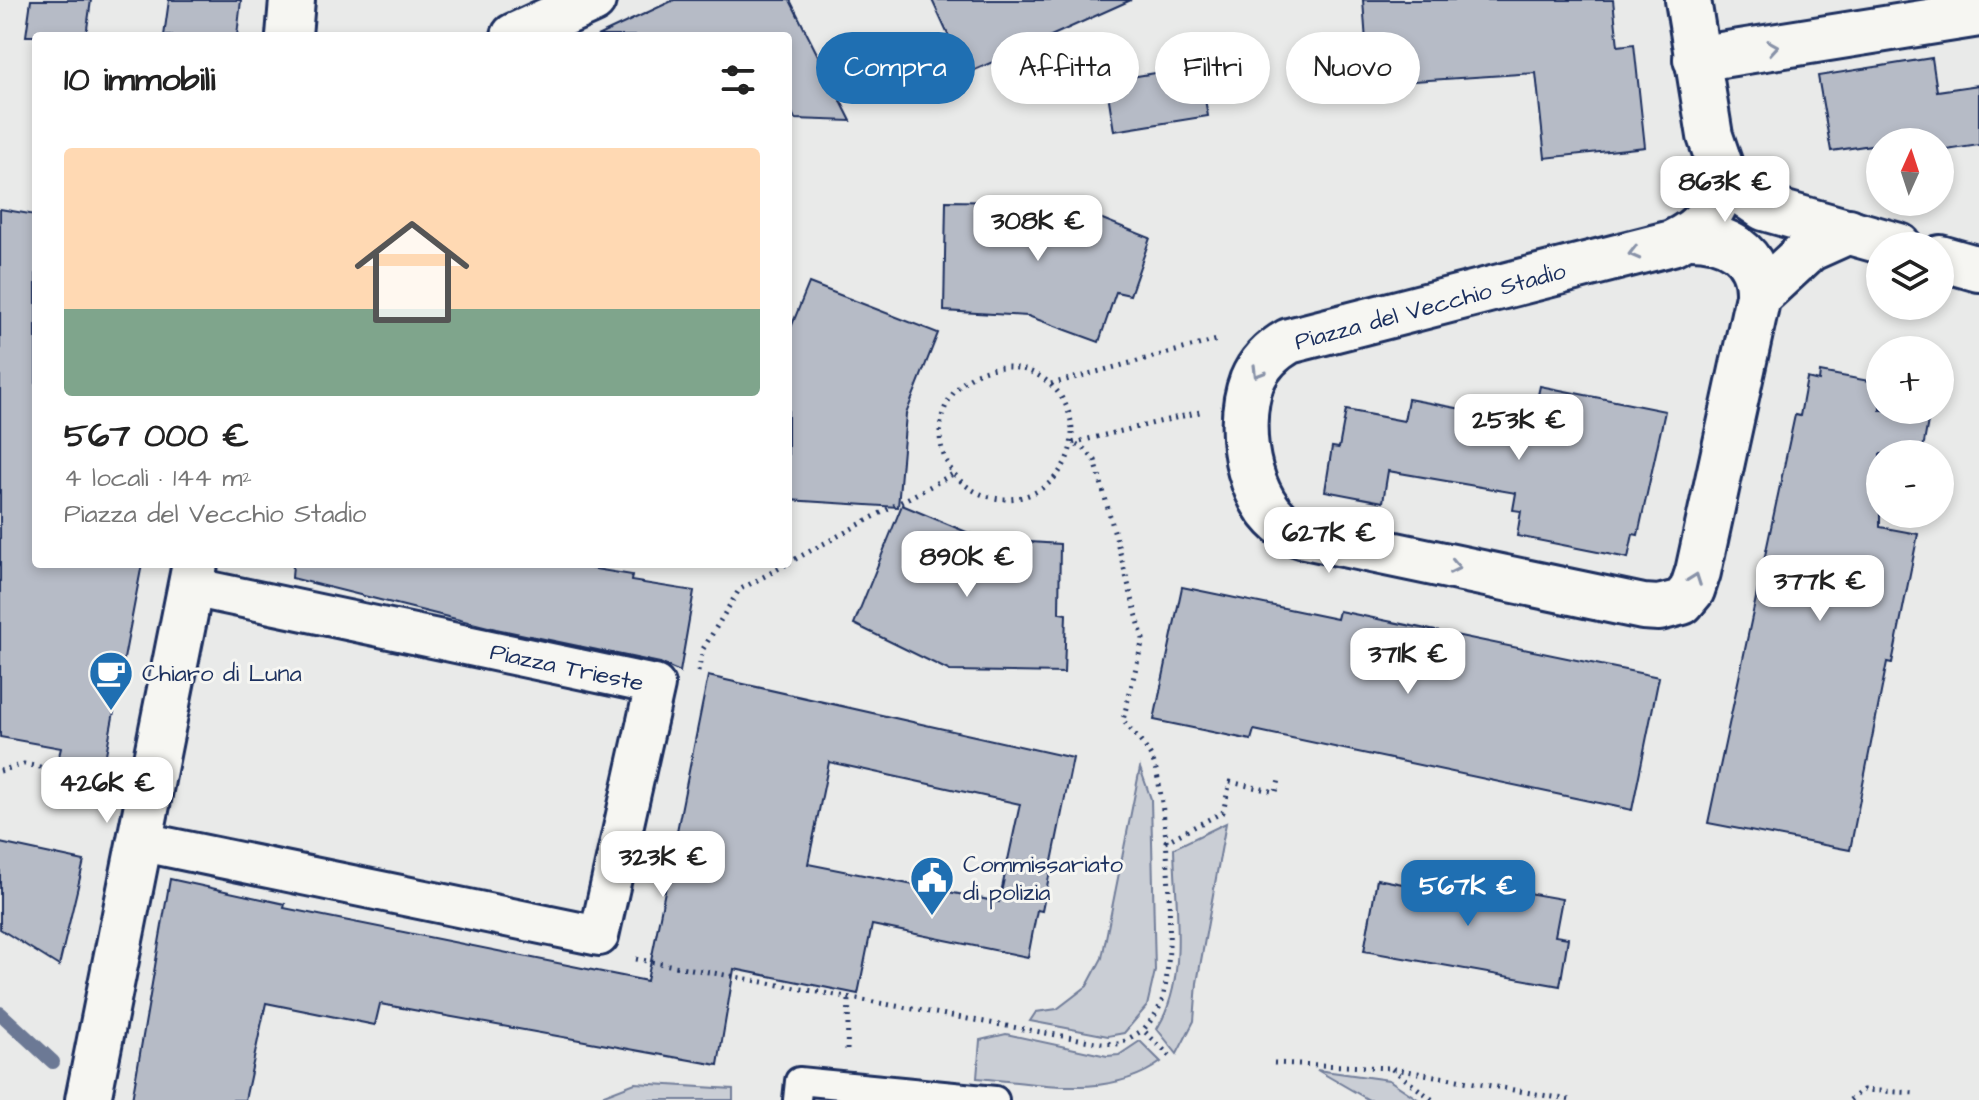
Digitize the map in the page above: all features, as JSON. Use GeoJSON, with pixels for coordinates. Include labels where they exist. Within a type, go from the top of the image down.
{"type":"FeatureCollection","features":[{"type":"Feature","properties":{"kind":"street"},"geometry":{"type":"LineString","coordinates":[[289,32],[292,0]]}},
{"type":"Feature","properties":{"kind":"street"},"geometry":{"type":"LineString","coordinates":[[523,32],[593,0]]}},
{"type":"Feature","properties":{"kind":"street"},"geometry":{"type":"LineString","coordinates":[[1688,0],[1710,136],[1722,171],[1753,203],[1866,236]]}},
{"type":"Feature","properties":{"kind":"street"},"geometry":{"type":"LineString","coordinates":[[1696,59],[1979,14]]}},
{"type":"Feature","properties":{"kind":"street","name":"Piazza del Vecchio Stadio"},"geometry":{"type":"LineString","coordinates":[[1687,236],[1718,237],[1736,246],[1757,277],[1758,296],[1698,572],[1687,597],[1674,605],[1643,607],[1305,536],[1281,524],[1270,510],[1250,466],[1245,440],[1245,407],[1255,374],[1279,347],[1289,341],[1672,243],[1687,236],[1713,211],[1722,171]]}},
{"type":"Feature","properties":{"kind":"street"},"geometry":{"type":"LineString","coordinates":[[1758,296],[1809,249],[1849,231]]}},
{"type":"Feature","properties":{"kind":"street"},"geometry":{"type":"LineString","coordinates":[[1954,262],[1979,269]]}},
{"type":"Feature","properties":{"kind":"street"},"geometry":{"type":"LineString","coordinates":[[88,1100],[193,576]]}},
{"type":"Feature","properties":{"kind":"street","name":"Piazza Trieste"},"geometry":{"type":"LineString","coordinates":[[193,576],[655,685],[599,936]]}},
{"type":"Feature","properties":{"kind":"street"},"geometry":{"type":"LineString","coordinates":[[138,841],[599,936]]}},
{"type":"Feature","properties":{"kind":"lane"},"geometry":{"type":"LineString","coordinates":[[797,1100],[799,1081],[995,1100]]}},
{"type":"Feature","properties":{"kind":"path"},"geometry":{"type":"LineString","coordinates":[[1051,384],[1230,337]]}},
{"type":"Feature","properties":{"kind":"path"},"geometry":{"type":"LineString","coordinates":[[1003,367],[1027,370],[1051,384],[1070,415],[1072,443],[1056,477],[1024,497],[987,497],[967,488],[953,474],[939,436],[941,416],[957,388],[978,373],[1003,367]]}},
{"type":"Feature","properties":{"kind":"path"},"geometry":{"type":"LineString","coordinates":[[1072,443],[1202,412],[1212,416]]}},
{"type":"Feature","properties":{"kind":"path"},"geometry":{"type":"LineString","coordinates":[[599,936],[637,959],[1101,1043],[1120,1044],[1143,1030],[1158,1013],[1166,982],[1165,842],[1154,763],[1123,720],[1143,639],[1095,460],[1072,443]]}},
{"type":"Feature","properties":{"kind":"path"},"geometry":{"type":"LineString","coordinates":[[792,561],[953,474]]}},
{"type":"Feature","properties":{"kind":"path"},"geometry":{"type":"LineString","coordinates":[[655,685],[695,686],[703,649],[739,590],[780,568]]}},
{"type":"Feature","properties":{"kind":"path"},"geometry":{"type":"LineString","coordinates":[[0,771],[24,764],[95,778]]}},
{"type":"Feature","properties":{"kind":"path"},"geometry":{"type":"LineString","coordinates":[[1165,842],[1223,812],[1230,782],[1276,792],[1280,776]]}},
{"type":"Feature","properties":{"kind":"path"},"geometry":{"type":"LineString","coordinates":[[846,1086],[849,999]]}},
{"type":"Feature","properties":{"kind":"path"},"geometry":{"type":"LineString","coordinates":[[1143,1030],[1170,1056]]}},
{"type":"Feature","properties":{"kind":"path"},"geometry":{"type":"LineString","coordinates":[[1274,1063],[1390,1068],[1570,1100]]}},
{"type":"Feature","properties":{"kind":"path"},"geometry":{"type":"LineString","coordinates":[[1390,1068],[1433,1100]]}},
{"type":"Feature","properties":{"kind":"path"},"geometry":{"type":"LineString","coordinates":[[1850,1100],[1863,1090],[1916,1093]]}},
{"type":"Feature","properties":{"kind":"shaded area"},"geometry":{"type":"Polygon","coordinates":[[[1140,768],[1151,799],[1155,971],[1147,1006],[1124,1033],[1108,1036],[1030,1021],[1036,1012],[1057,1009],[1087,986],[1102,958],[1140,768]]]}},
{"type":"Feature","properties":{"kind":"shaded area"},"geometry":{"type":"Polygon","coordinates":[[[1226,823],[1197,983],[1194,1021],[1177,1054],[1157,1029],[1167,1009],[1177,964],[1174,848],[1226,823]]]}},
{"type":"Feature","properties":{"kind":"shaded area"},"geometry":{"type":"Polygon","coordinates":[[[1006,1034],[1107,1056],[1119,1055],[1140,1041],[1161,1062],[1141,1074],[1096,1085],[1048,1085],[977,1078],[980,1040],[1006,1034]]]}},
{"type":"Feature","properties":{"kind":"shaded area"},"geometry":{"type":"Polygon","coordinates":[[[1317,1070],[1389,1080],[1419,1100],[1369,1100],[1317,1070]]]}},
{"type":"Feature","properties":{"kind":"shaded area"},"geometry":{"type":"Polygon","coordinates":[[[635,1083],[733,1089],[733,1100],[591,1100],[635,1083]]]}},
{"type":"Feature","properties":{"kind":"building"},"geometry":{"type":"Polygon","coordinates":[[[31,0],[91,0],[87,32],[32,32],[32,36],[26,36],[31,0]]]}},
{"type":"Feature","properties":{"kind":"building"},"geometry":{"type":"Polygon","coordinates":[[[169,0],[241,0],[237,32],[165,32],[169,0]]]}},
{"type":"Feature","properties":{"kind":"building"},"geometry":{"type":"Polygon","coordinates":[[[674,0],[790,0],[816,52],[816,104],[842,104],[851,121],[795,119],[792,113],[792,32],[606,32],[674,0]]]}},
{"type":"Feature","properties":{"kind":"building"},"geometry":{"type":"Polygon","coordinates":[[[932,0],[1131,0],[1060,32],[991,32],[991,63],[975,70],[975,32],[947,32],[932,0]]]}},
{"type":"Feature","properties":{"kind":"building"},"geometry":{"type":"Polygon","coordinates":[[[1363,0],[1613,0],[1618,46],[1634,44],[1645,147],[1545,158],[1536,73],[1420,81],[1420,32],[1365,32],[1363,0]]]}},
{"type":"Feature","properties":{"kind":"building"},"geometry":{"type":"Polygon","coordinates":[[[1932,58],[1937,91],[1979,85],[1979,145],[1954,149],[1954,128],[1866,128],[1866,146],[1831,151],[1818,76],[1932,58]]]}},
{"type":"Feature","properties":{"kind":"building"},"geometry":{"type":"Polygon","coordinates":[[[1155,73],[1155,104],[1206,104],[1208,116],[1114,131],[1110,104],[1139,104],[1139,76],[1155,73]]]}},
{"type":"Feature","properties":{"kind":"building"},"geometry":{"type":"Polygon","coordinates":[[[946,201],[1018,202],[1085,212],[1150,238],[1130,295],[1116,292],[1099,342],[1028,316],[944,311],[946,201]]]}},
{"type":"Feature","properties":{"kind":"building"},"geometry":{"type":"Polygon","coordinates":[[[0,209],[32,214],[32,568],[141,568],[98,796],[51,788],[61,748],[0,737],[0,209]]]}},
{"type":"Feature","properties":{"kind":"building"},"geometry":{"type":"Polygon","coordinates":[[[809,283],[938,333],[906,414],[898,507],[792,500],[792,325],[809,283]]]}},
{"type":"Feature","properties":{"kind":"building"},"geometry":{"type":"Polygon","coordinates":[[[1820,372],[1866,380],[1866,424],[1927,424],[1925,440],[1866,440],[1866,528],[1918,534],[1892,663],[1887,662],[1850,850],[1708,823],[1795,415],[1800,416],[1807,378],[1819,381],[1820,372]]]}},
{"type":"Feature","properties":{"kind":"building"},"geometry":{"type":"Polygon","coordinates":[[[1540,386],[1665,411],[1638,535],[1633,534],[1628,558],[1517,536],[1521,511],[1513,510],[1516,493],[1388,471],[1383,502],[1325,491],[1332,447],[1339,448],[1346,410],[1404,421],[1408,399],[1532,422],[1540,386]]]}},
{"type":"Feature","properties":{"kind":"building"},"geometry":{"type":"Polygon","coordinates":[[[902,505],[983,539],[1060,544],[1059,613],[1066,614],[1064,673],[950,671],[854,624],[902,505]]]}},
{"type":"Feature","properties":{"kind":"building"},"geometry":{"type":"Polygon","coordinates":[[[293,568],[589,568],[632,575],[631,581],[694,591],[680,672],[660,663],[496,629],[292,578],[293,568]]]}},
{"type":"Feature","properties":{"kind":"building"},"geometry":{"type":"Polygon","coordinates":[[[1182,587],[1337,619],[1339,611],[1659,677],[1632,810],[1254,730],[1251,740],[1154,720],[1182,587]]]}},
{"type":"Feature","properties":{"kind":"building"},"geometry":{"type":"Polygon","coordinates":[[[708,676],[1073,758],[1042,911],[1037,910],[1028,957],[872,925],[858,994],[734,969],[718,1065],[380,1004],[375,1025],[266,1003],[245,1100],[132,1100],[170,879],[285,904],[284,908],[647,981],[708,676]],[[829,762],[808,864],[999,902],[1020,804],[829,762]]]}},
{"type":"Feature","properties":{"kind":"building"},"geometry":{"type":"Polygon","coordinates":[[[0,843],[84,861],[59,966],[0,929],[0,843]]]}},
{"type":"Feature","properties":{"kind":"building"},"geometry":{"type":"Polygon","coordinates":[[[1410,872],[1562,899],[1555,936],[1568,938],[1560,986],[1364,951],[1377,879],[1408,885],[1410,872]]]}},
{"type":"Feature","properties":{"kind":"waterway"},"geometry":{"type":"LineString","coordinates":[[0,1013],[53,1062]]}},
{"type":"Feature","properties":{"kind":"place","name":"Chiaro di Luna"},"geometry":{"type":"Point","coordinates":[111,712]}},
{"type":"Feature","properties":{"kind":"place","name":"Commissariato di polizia"},"geometry":{"type":"Point","coordinates":[932,917]}}]}
